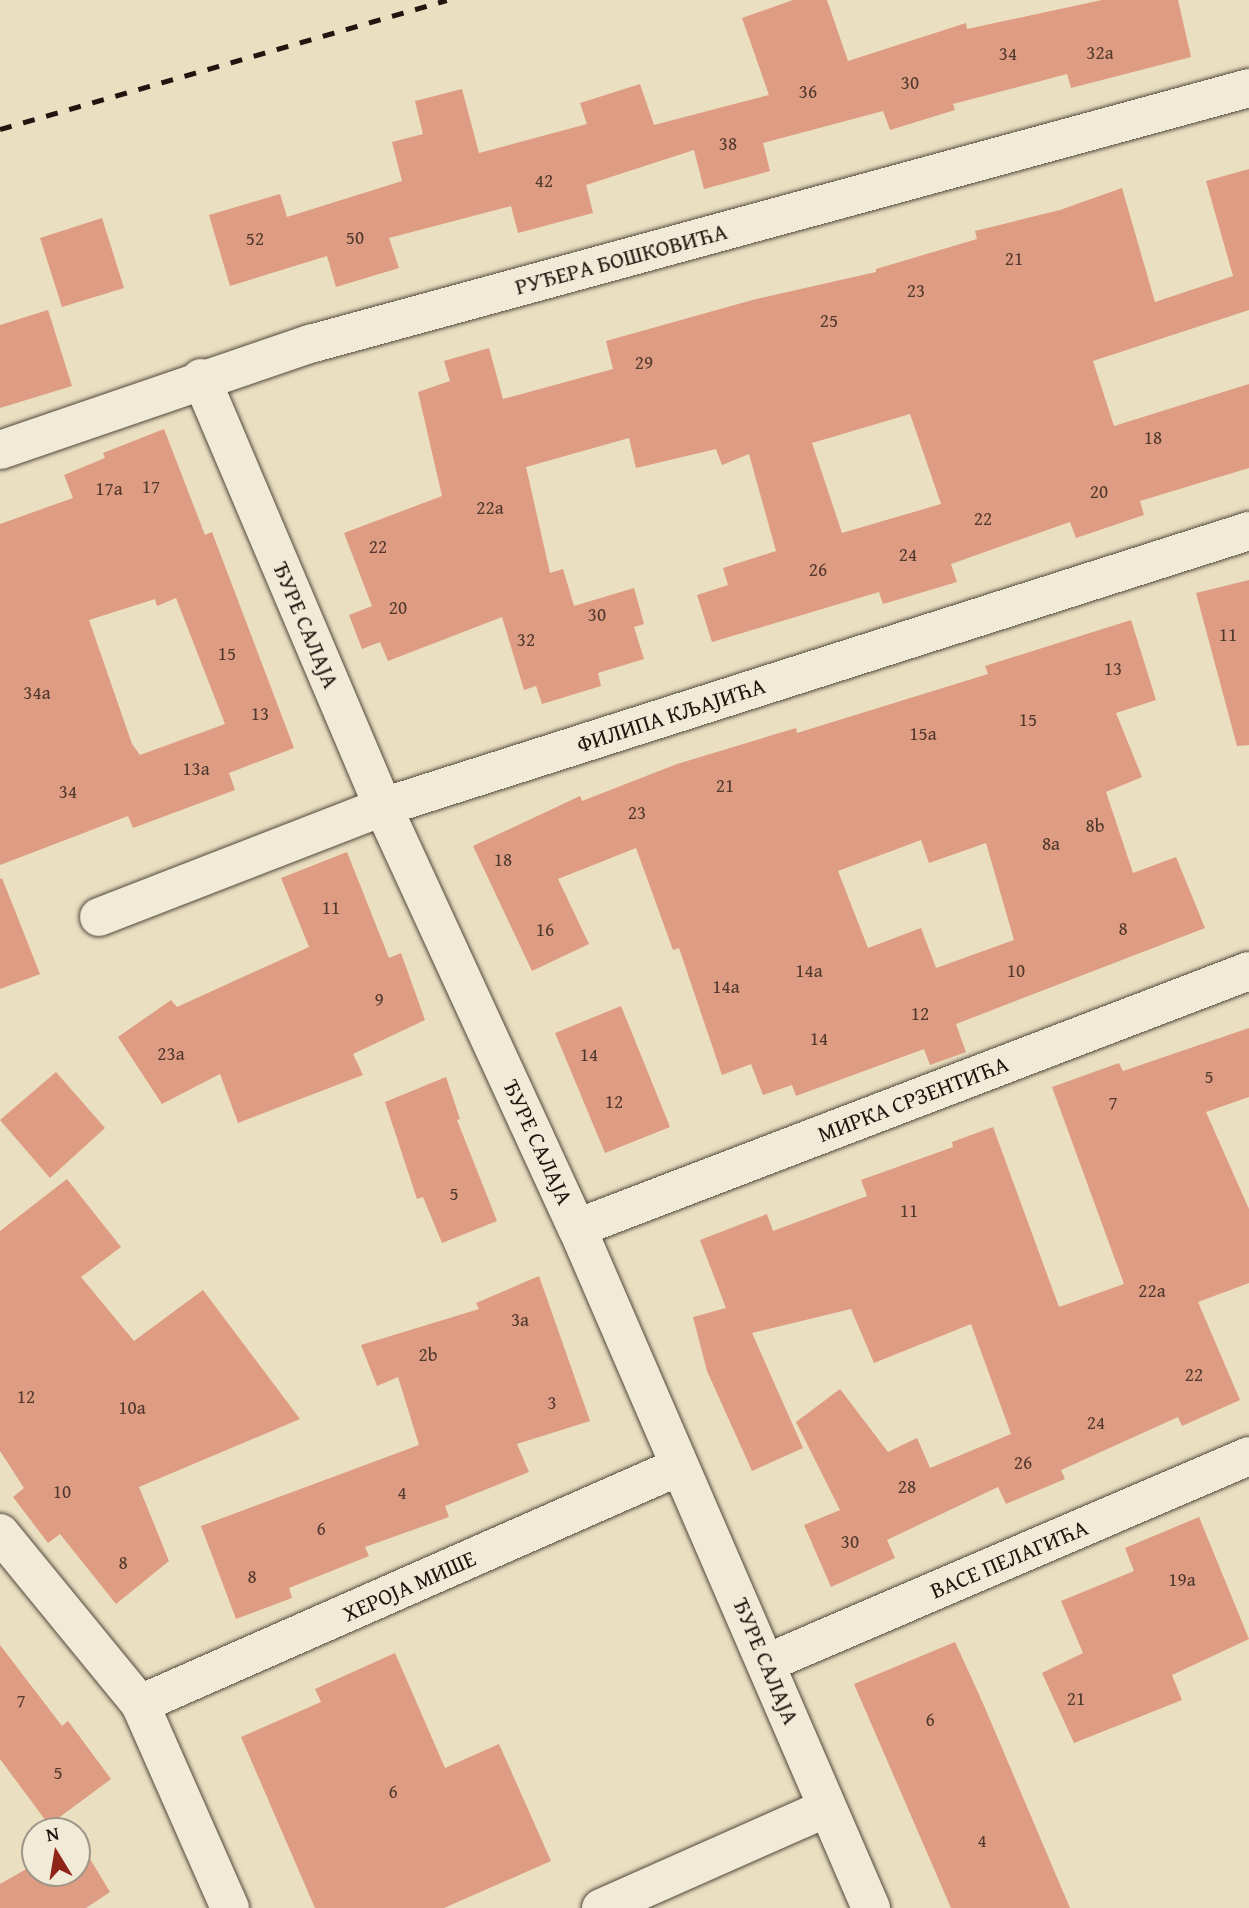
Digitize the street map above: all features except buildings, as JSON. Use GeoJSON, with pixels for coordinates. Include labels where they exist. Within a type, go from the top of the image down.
{"type":"FeatureCollection","features":[{"type":"Feature","properties":{"kind":"street","name":"РУЂЕРА БОШКОВИЋА"},"geometry":{"type":"LineString","coordinates":[[0,450],[201,378],[323,340],[1249,88]]}},
{"type":"Feature","properties":{"kind":"street","name":"ЂУРЕ САЛАЈА"},"geometry":{"type":"LineString","coordinates":[[201,378],[383,807],[577,1228],[678,1467],[769,1662],[827,1808],[872,1908]]}},
{"type":"Feature","properties":{"kind":"street","name":"ФИЛИПА КЉАЈИЋА"},"geometry":{"type":"LineString","coordinates":[[99,917],[383,807],[1249,531]]}},
{"type":"Feature","properties":{"kind":"street","name":"МИРКА СРЗЕНТИЋА"},"geometry":{"type":"LineString","coordinates":[[577,1228],[1249,971]]}},
{"type":"Feature","properties":{"kind":"street","name":"ВАСЕ ПЕЛАГИЋА"},"geometry":{"type":"LineString","coordinates":[[769,1662],[1249,1456]]}},
{"type":"Feature","properties":{"kind":"street","name":"ХЕРОЈА МИШЕ"},"geometry":{"type":"LineString","coordinates":[[139,1704],[678,1467]]}},
{"type":"Feature","properties":{"kind":"street"},"geometry":{"type":"LineString","coordinates":[[0,1533],[139,1704],[230,1908]]}},
{"type":"Feature","properties":{"kind":"street"},"geometry":{"type":"LineString","coordinates":[[601,1908],[827,1808]]}},
{"type":"Feature","properties":{"kind":"railway"},"geometry":{"type":"LineString","coordinates":[[0,129],[447,0]]}}]}
